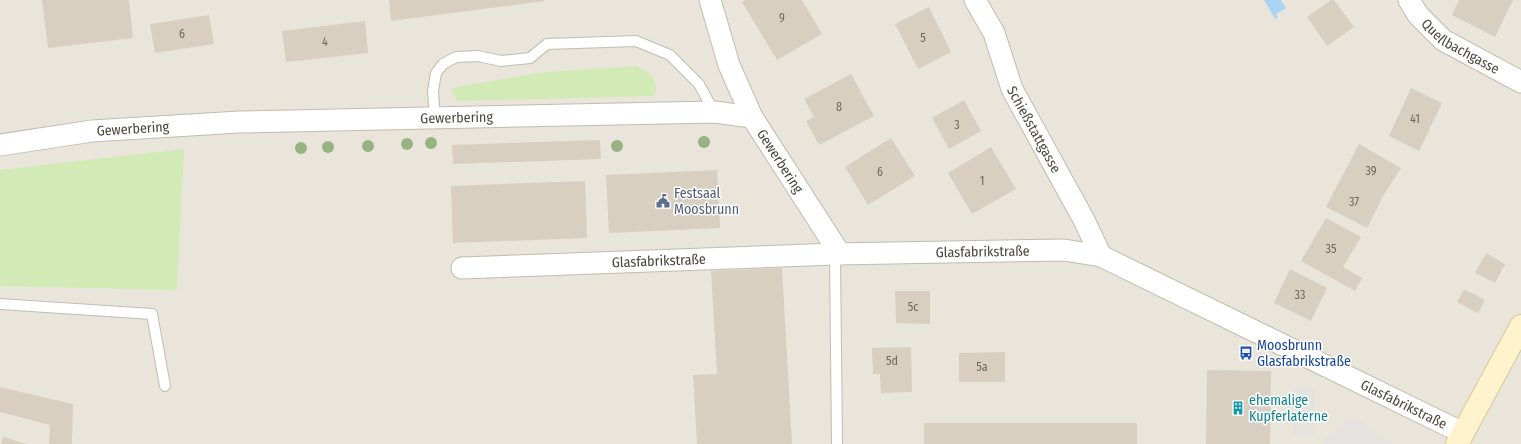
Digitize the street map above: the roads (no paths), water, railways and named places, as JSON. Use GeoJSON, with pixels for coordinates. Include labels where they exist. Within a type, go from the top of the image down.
{"type":"FeatureCollection","features":[{"type":"Feature","properties":{"kind":"main road"},"geometry":{"type":"LineString","coordinates":[[1460,438],[1521,326]]}},
{"type":"Feature","properties":{"kind":"street"},"geometry":{"type":"LineString","coordinates":[[710,0],[729,66],[752,117]]}},
{"type":"Feature","properties":{"kind":"street","name":"Schießstattgasse"},"geometry":{"type":"LineString","coordinates":[[975,0],[994,33],[1012,89],[1084,220],[1101,256]]}},
{"type":"Feature","properties":{"kind":"street","name":"Quellbachgasse"},"geometry":{"type":"LineString","coordinates":[[1409,0],[1418,15],[1443,40],[1521,82]]}},
{"type":"Feature","properties":{"kind":"street","name":"Gewerbering"},"geometry":{"type":"LineString","coordinates":[[0,146],[92,130],[239,122],[714,112],[752,117],[838,254]]}},
{"type":"Feature","properties":{"kind":"street","name":"Glasfabrikstraße"},"geometry":{"type":"LineString","coordinates":[[462,268],[838,254],[1064,250],[1101,256],[1460,438]]}},
{"type":"Feature","properties":{"kind":"lane"},"geometry":{"type":"LineString","coordinates":[[435,119],[433,91],[436,73],[443,64],[456,57],[478,56],[501,61],[530,58],[547,44],[636,41],[670,55],[700,84],[714,112]]}},
{"type":"Feature","properties":{"kind":"lane"},"geometry":{"type":"LineString","coordinates":[[838,254],[838,444]]}},
{"type":"Feature","properties":{"kind":"lane"},"geometry":{"type":"LineString","coordinates":[[0,304],[152,314],[165,386]]}},
{"type":"Feature","properties":{"kind":"water"},"geometry":{"type":"Polygon","coordinates":[[[1264,0],[1281,0],[1286,8],[1276,14],[1278,17],[1275,19],[1264,0]]]}},
{"type":"Feature","properties":{"kind":"place","name":"Festsaal Moosbrunn"},"geometry":{"type":"Point","coordinates":[663,201]}},
{"type":"Feature","properties":{"kind":"place","name":"Moosbrunn Glasfabrikstraße"},"geometry":{"type":"Point","coordinates":[1246,353]}},
{"type":"Feature","properties":{"kind":"place","name":"ehemalige Kupferlaterne"},"geometry":{"type":"Point","coordinates":[1238,408]}}]}
